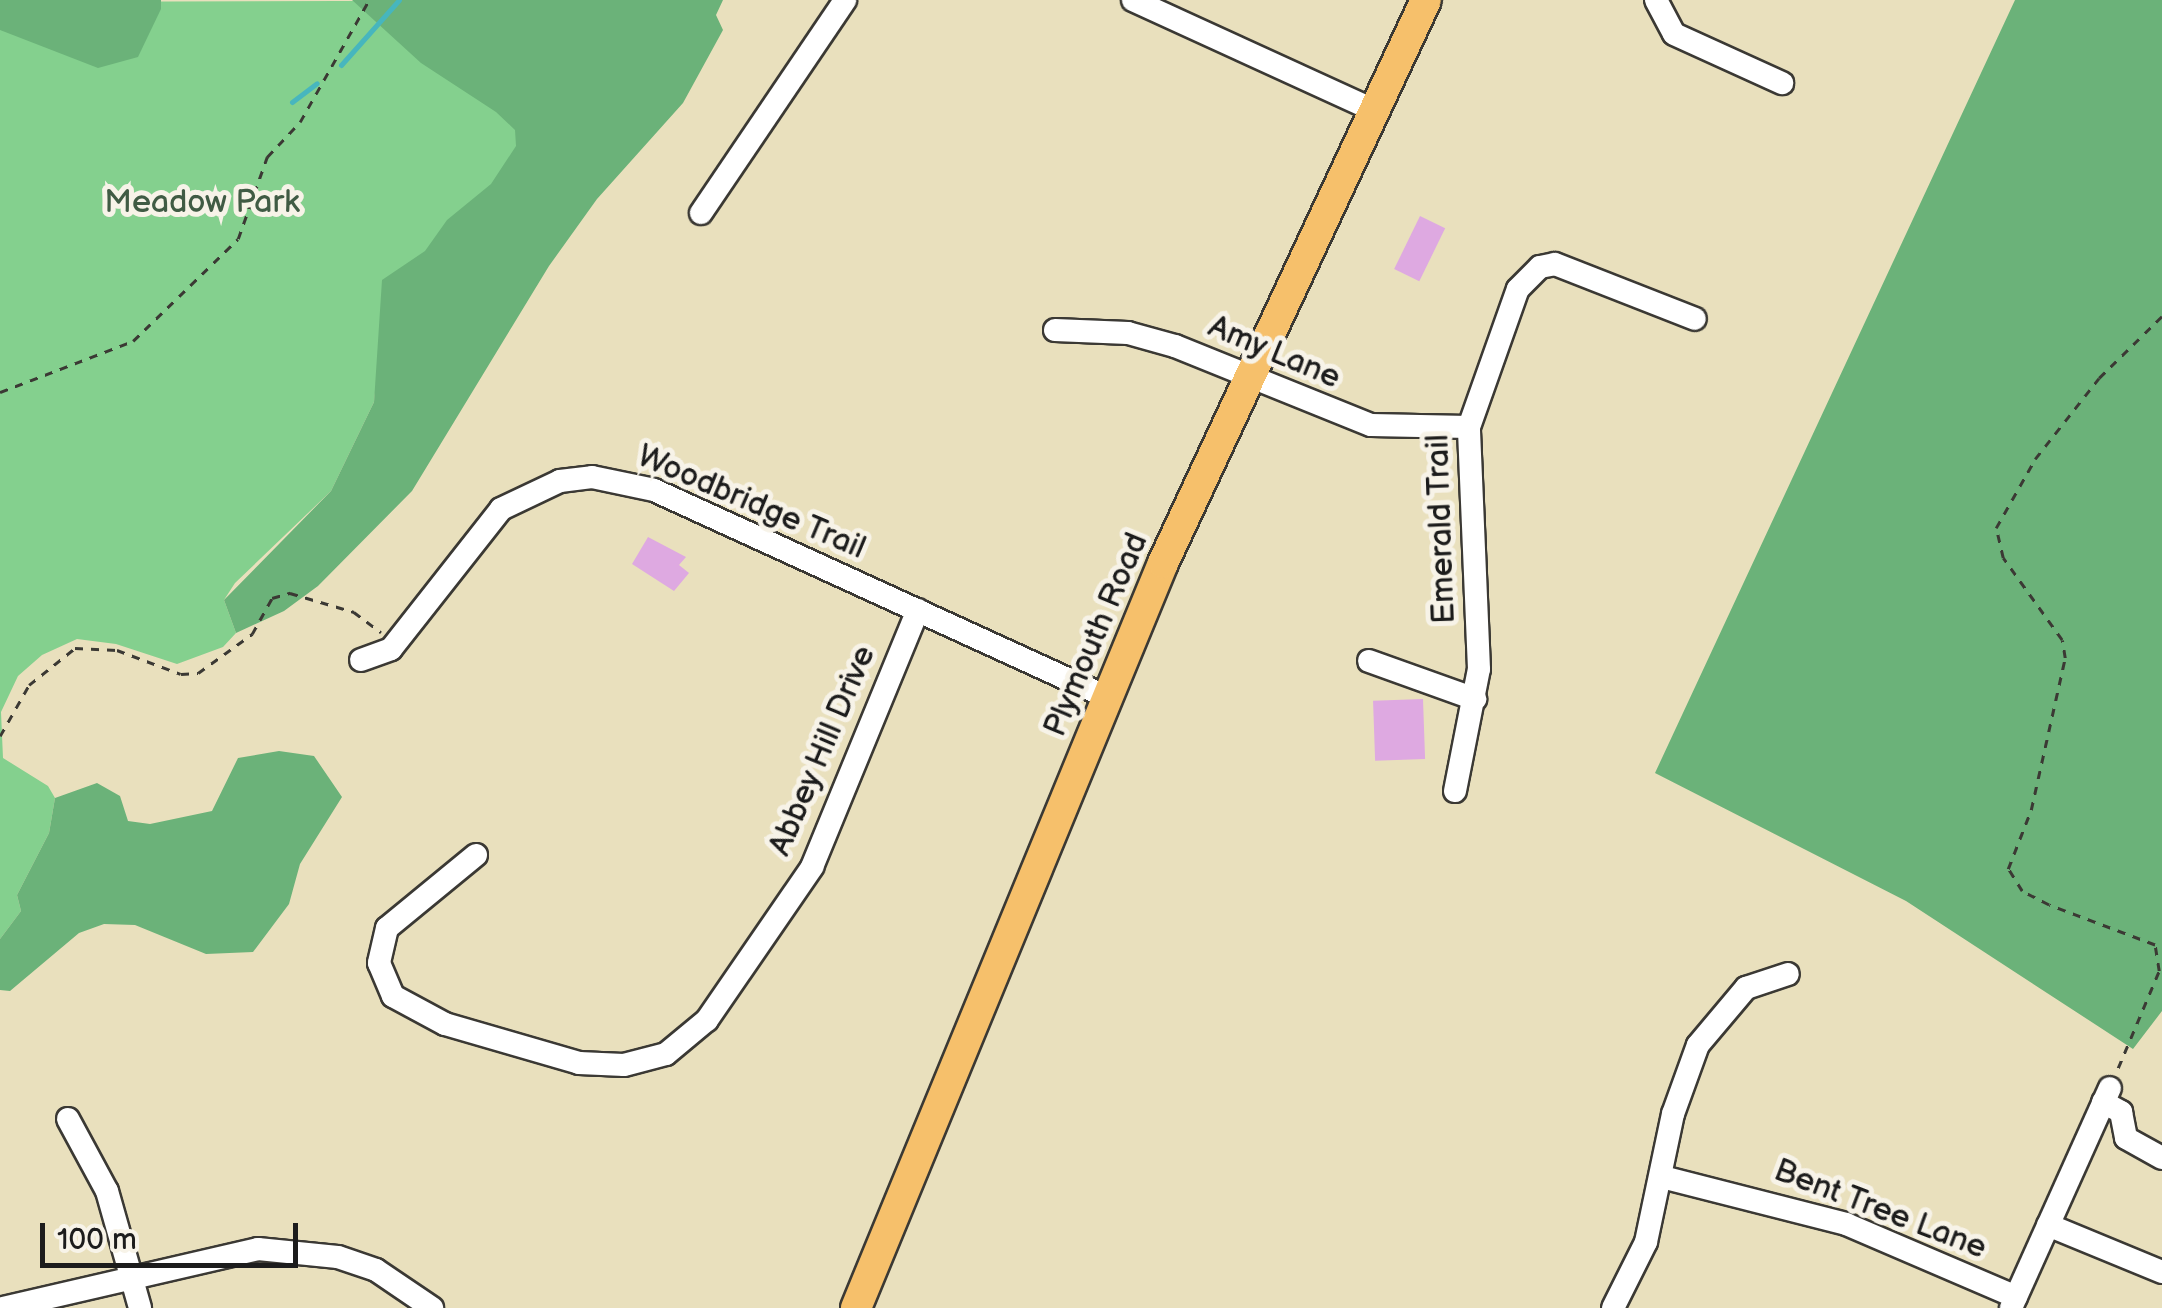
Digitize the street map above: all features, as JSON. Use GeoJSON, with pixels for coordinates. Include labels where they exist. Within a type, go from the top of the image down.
{"type":"FeatureCollection","features":[{"type":"Feature","properties":{"kind":"main road","name":"Plymouth Road"},"geometry":{"type":"LineString","coordinates":[[856,1308],[1109,698],[1251,378],[1426,0]]}},
{"type":"Feature","properties":{"kind":"street"},"geometry":{"type":"LineString","coordinates":[[701,213],[845,0]]}},
{"type":"Feature","properties":{"kind":"street"},"geometry":{"type":"LineString","coordinates":[[1133,0],[1375,112]]}},
{"type":"Feature","properties":{"kind":"street"},"geometry":{"type":"LineString","coordinates":[[1656,0],[1674,34],[1782,83]]}},
{"type":"Feature","properties":{"kind":"street","name":"Emerald Trail"},"geometry":{"type":"LineString","coordinates":[[1455,791],[1475,699],[1479,575],[1469,427],[1518,289],[1540,267],[1570,268],[1696,319]]}},
{"type":"Feature","properties":{"kind":"street","name":"Amy Lane"},"geometry":{"type":"LineString","coordinates":[[1055,330],[1128,334],[1371,426],[1469,427]]}},
{"type":"Feature","properties":{"kind":"street","name":"Woodbridge Trail"},"geometry":{"type":"LineString","coordinates":[[391,649],[501,510],[560,481],[592,477],[654,490],[1109,698]]}},
{"type":"Feature","properties":{"kind":"street","name":"Abbey Hill Drive"},"geometry":{"type":"LineString","coordinates":[[476,855],[388,928],[379,963],[393,996],[445,1024],[579,1062],[624,1065],[666,1054],[707,1020],[812,867],[918,610]]}},
{"type":"Feature","properties":{"kind":"street"},"geometry":{"type":"LineString","coordinates":[[361,660],[391,649]]}},
{"type":"Feature","properties":{"kind":"street"},"geometry":{"type":"LineString","coordinates":[[1369,661],[1475,699]]}},
{"type":"Feature","properties":{"kind":"street"},"geometry":{"type":"LineString","coordinates":[[1613,1308],[1646,1242],[1672,1114],[1698,1045],[1746,988],[1788,974]]}},
{"type":"Feature","properties":{"kind":"street"},"geometry":{"type":"LineString","coordinates":[[2014,1302],[2107,1095],[2121,1112],[2126,1138],[2162,1158]]}},
{"type":"Feature","properties":{"kind":"street"},"geometry":{"type":"LineString","coordinates":[[68,1118],[107,1191],[140,1308]]}},
{"type":"Feature","properties":{"kind":"street","name":"Bent Tree Lane"},"geometry":{"type":"LineString","coordinates":[[1662,1177],[1846,1224],[2014,1302]]}},
{"type":"Feature","properties":{"kind":"street"},"geometry":{"type":"LineString","coordinates":[[2048,1225],[2162,1272]]}},
{"type":"Feature","properties":{"kind":"street"},"geometry":{"type":"LineString","coordinates":[[3,1308],[218,1255],[299,1249],[376,1270],[432,1308]]}},
{"type":"Feature","properties":{"kind":"path"},"geometry":{"type":"LineString","coordinates":[[0,392],[133,341],[238,239],[267,157],[300,122],[369,0]]}},
{"type":"Feature","properties":{"kind":"path"},"geometry":{"type":"LineString","coordinates":[[2107,1095],[2158,970],[2155,945],[2049,905],[2022,891],[2008,869],[2032,810],[2066,658],[2062,640],[2002,558],[1996,528],[2035,460],[2099,378],[2162,316]]}},
{"type":"Feature","properties":{"kind":"path"},"geometry":{"type":"LineString","coordinates":[[0,736],[30,685],[74,648],[116,650],[181,674],[198,673],[252,634],[272,598],[290,593],[354,612],[382,632],[391,649]]}},
{"type":"Feature","properties":{"kind":"green space"},"geometry":{"type":"Polygon","coordinates":[[[0,0],[161,0],[161,9],[138,57],[98,68],[0,30],[0,0]]]}},
{"type":"Feature","properties":{"kind":"green space"},"geometry":{"type":"Polygon","coordinates":[[[352,0],[723,0],[716,15],[723,30],[683,103],[597,199],[549,266],[412,491],[318,586],[284,611],[236,633],[224,600],[331,491],[374,402],[382,280],[425,251],[447,220],[491,184],[516,146],[515,130],[496,112],[421,63],[352,0]]]}},
{"type":"Feature","properties":{"kind":"green space","name":"Meadow Park"},"geometry":{"type":"Polygon","coordinates":[[[708,0],[380,347],[374,402],[331,491],[235,583],[224,600],[236,633],[223,647],[177,664],[116,644],[77,639],[42,655],[18,676],[1,712],[3,758],[48,786],[55,798],[49,833],[17,895],[21,911],[0,939],[0,2],[708,0]]]}},
{"type":"Feature","properties":{"kind":"green space"},"geometry":{"type":"Polygon","coordinates":[[[2015,0],[2162,0],[2162,1011],[2133,1049],[1906,901],[1655,773],[2015,0]]]}},
{"type":"Feature","properties":{"kind":"green space"},"geometry":{"type":"Polygon","coordinates":[[[279,751],[314,756],[342,797],[300,864],[289,904],[253,952],[206,954],[135,925],[104,924],[79,933],[10,991],[0,990],[0,939],[21,911],[17,895],[49,833],[55,798],[97,783],[120,796],[128,821],[150,824],[212,811],[238,758],[279,751]]]}},
{"type":"Feature","properties":{"kind":"building"},"geometry":{"type":"Polygon","coordinates":[[[1420,216],[1445,228],[1419,281],[1394,269],[1420,216]]]}},
{"type":"Feature","properties":{"kind":"building"},"geometry":{"type":"Polygon","coordinates":[[[648,537],[686,557],[679,565],[689,573],[674,591],[632,564],[648,537]]]}},
{"type":"Feature","properties":{"kind":"building"},"geometry":{"type":"Polygon","coordinates":[[[1423,699],[1425,759],[1375,761],[1373,701],[1423,699]]]}},
{"type":"Feature","properties":{"kind":"waterway"},"geometry":{"type":"LineString","coordinates":[[341,65],[399,0]]}},
{"type":"Feature","properties":{"kind":"waterway"},"geometry":{"type":"LineString","coordinates":[[292,102],[317,83]]}}]}
